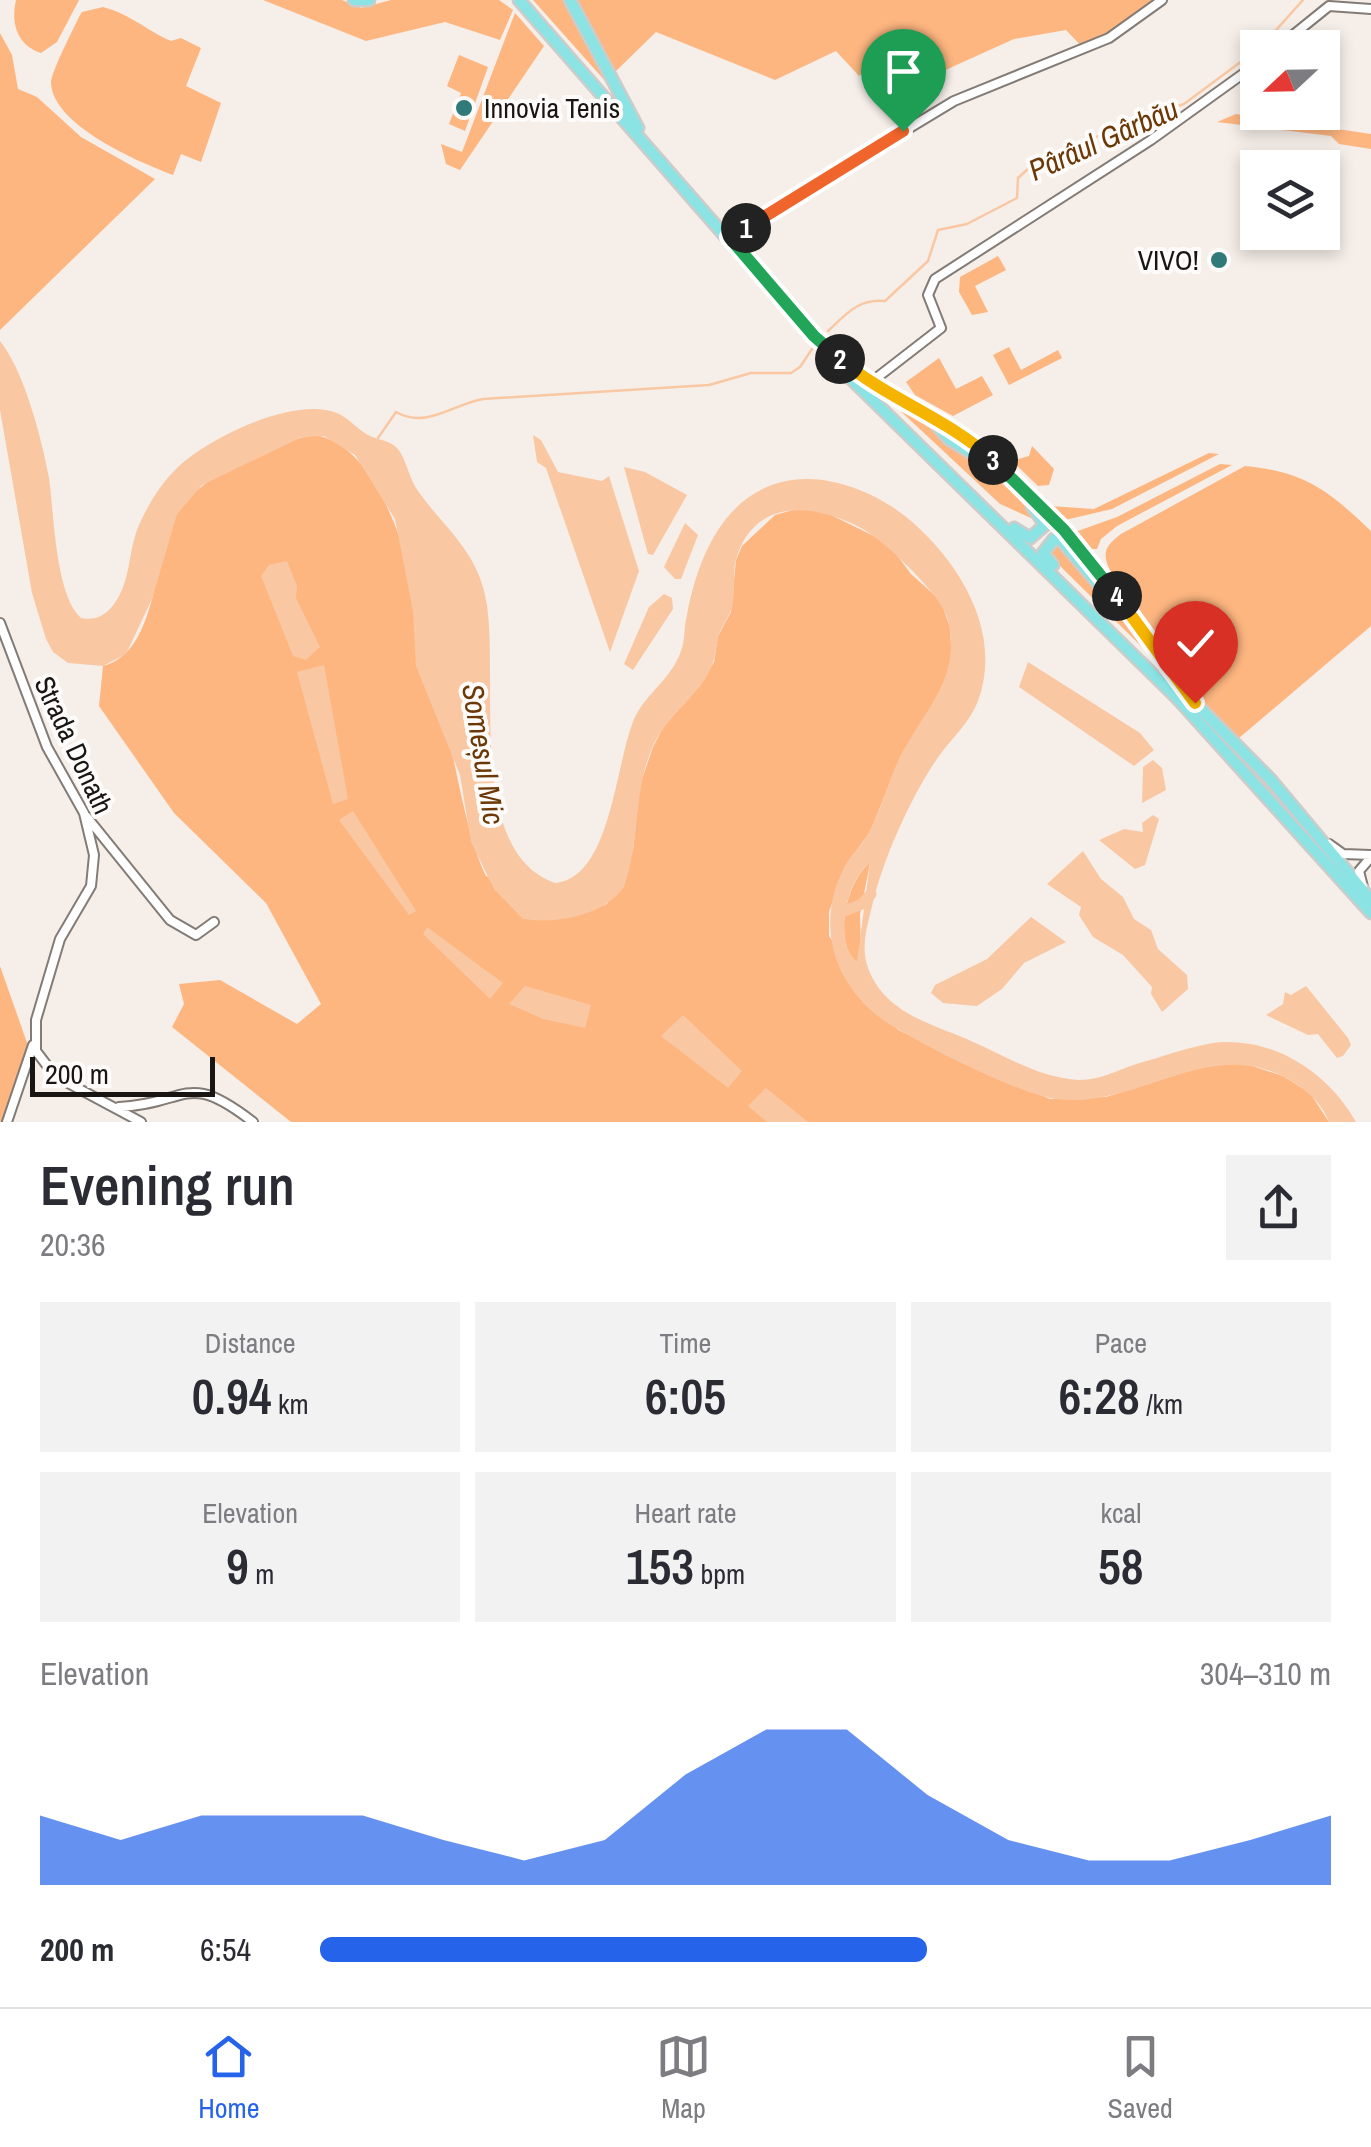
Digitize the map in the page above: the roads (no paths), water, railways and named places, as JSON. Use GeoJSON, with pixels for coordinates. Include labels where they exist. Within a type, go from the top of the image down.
{"type":"FeatureCollection","features":[{"type":"Feature","properties":{"kind":"main road"},"geometry":{"type":"LineString","coordinates":[[354,0],[369,0]]}},
{"type":"Feature","properties":{"kind":"main road"},"geometry":{"type":"LineString","coordinates":[[519,0],[852,380],[1138,658],[1371,913]]}},
{"type":"Feature","properties":{"kind":"main road"},"geometry":{"type":"LineString","coordinates":[[570,0],[648,146]]}},
{"type":"Feature","properties":{"kind":"main road"},"geometry":{"type":"LineString","coordinates":[[818,341],[870,383],[963,436],[1009,474],[1064,530],[1195,703],[1324,841],[1369,898]]}},
{"type":"Feature","properties":{"kind":"main road"},"geometry":{"type":"LineString","coordinates":[[926,414],[949,439],[1002,475],[1045,525],[1030,538],[984,508]]}},
{"type":"Feature","properties":{"kind":"main road"},"geometry":{"type":"LineString","coordinates":[[1138,658],[1116,626],[1047,559],[1044,553],[1048,542],[1062,541],[1140,628]]}},
{"type":"Feature","properties":{"kind":"street"},"geometry":{"type":"LineString","coordinates":[[729,237],[954,102],[1109,38],[1162,0]]}},
{"type":"Feature","properties":{"kind":"street"},"geometry":{"type":"LineString","coordinates":[[1299,30],[1329,6],[1371,9]]}},
{"type":"Feature","properties":{"kind":"street"},"geometry":{"type":"LineString","coordinates":[[870,383],[941,328],[928,295],[935,279],[1151,140],[1240,75]]}},
{"type":"Feature","properties":{"kind":"street","name":"Strada Donath"},"geometry":{"type":"LineString","coordinates":[[0,624],[47,746],[84,812],[94,856],[94,877],[60,938],[34,1041],[7,1122]]}},
{"type":"Feature","properties":{"kind":"street"},"geometry":{"type":"LineString","coordinates":[[84,812],[170,920],[196,935],[214,922]]}},
{"type":"Feature","properties":{"kind":"street"},"geometry":{"type":"LineString","coordinates":[[1324,841],[1370,858]]}},
{"type":"Feature","properties":{"kind":"street"},"geometry":{"type":"LineString","coordinates":[[1346,866],[1354,855]]}},
{"type":"Feature","properties":{"kind":"street"},"geometry":{"type":"LineString","coordinates":[[1346,866],[1370,858]]}},
{"type":"Feature","properties":{"kind":"street"},"geometry":{"type":"LineString","coordinates":[[1369,898],[1359,871],[1370,858]]}},
{"type":"Feature","properties":{"kind":"street"},"geometry":{"type":"LineString","coordinates":[[34,1041],[40,1059],[55,1076],[141,1122]]}},
{"type":"Feature","properties":{"kind":"street"},"geometry":{"type":"LineString","coordinates":[[114,1107],[195,1089],[212,1093],[253,1122]]}},
{"type":"Feature","properties":{"kind":"water"},"geometry":{"type":"Polygon","coordinates":[[[0,341],[17,369],[42,445],[66,591],[72,607],[86,619],[103,614],[120,595],[139,525],[160,487],[177,468],[209,444],[276,415],[319,409],[337,413],[368,435],[396,447],[416,488],[465,550],[480,578],[489,627],[496,797],[507,834],[526,864],[555,883],[574,876],[589,861],[600,840],[635,717],[678,659],[697,574],[727,518],[758,491],[794,480],[828,481],[877,498],[924,533],[958,575],[971,598],[985,648],[984,675],[975,709],[919,788],[891,846],[878,885],[865,952],[868,968],[882,992],[902,1010],[926,1023],[1062,1078],[1096,1078],[1215,1043],[1246,1043],[1265,1048],[1302,1064],[1318,1076],[1356,1122],[1329,1122],[1314,1099],[1293,1082],[1263,1069],[1233,1065],[1204,1068],[1117,1094],[1056,1099],[1018,1088],[968,1066],[898,1029],[865,1005],[841,970],[830,930],[831,908],[847,862],[873,825],[898,761],[946,676],[951,639],[947,617],[934,595],[896,555],[861,528],[807,511],[772,515],[757,524],[736,559],[732,606],[707,675],[652,748],[642,782],[624,887],[604,905],[578,916],[523,919],[494,889],[471,842],[460,775],[416,666],[413,611],[395,519],[355,455],[324,436],[302,437],[202,485],[177,514],[152,599],[126,654],[103,666],[68,663],[53,652],[46,639],[32,593],[0,410],[0,341]],[[870,863],[854,883],[846,911],[846,941],[857,962],[870,863]]]}},
{"type":"Feature","properties":{"kind":"water"},"geometry":{"type":"Polygon","coordinates":[[[533,435],[541,440],[558,472],[602,481],[609,476],[639,571],[610,652],[546,468],[537,462],[533,435]]]}},
{"type":"Feature","properties":{"kind":"water"},"geometry":{"type":"Polygon","coordinates":[[[624,467],[645,472],[687,495],[653,555],[648,554],[624,467]]]}},
{"type":"Feature","properties":{"kind":"water"},"geometry":{"type":"Polygon","coordinates":[[[685,523],[698,535],[681,579],[675,579],[664,567],[685,523]]]}},
{"type":"Feature","properties":{"kind":"water"},"geometry":{"type":"Polygon","coordinates":[[[287,561],[297,586],[296,598],[320,647],[306,660],[293,656],[261,576],[269,565],[287,561]]]}},
{"type":"Feature","properties":{"kind":"water"},"geometry":{"type":"Polygon","coordinates":[[[664,594],[672,598],[673,609],[633,670],[624,664],[649,607],[664,594]]]}},
{"type":"Feature","properties":{"kind":"water"},"geometry":{"type":"Polygon","coordinates":[[[1028,662],[1140,733],[1154,750],[1134,766],[1019,687],[1028,662]]]}},
{"type":"Feature","properties":{"kind":"water"},"geometry":{"type":"Polygon","coordinates":[[[324,665],[348,799],[333,804],[297,672],[324,665]]]}},
{"type":"Feature","properties":{"kind":"water"},"geometry":{"type":"Polygon","coordinates":[[[1153,760],[1162,768],[1166,790],[1142,803],[1143,767],[1153,760]]]}},
{"type":"Feature","properties":{"kind":"water"},"geometry":{"type":"Polygon","coordinates":[[[353,811],[416,911],[409,915],[339,820],[353,811]]]}},
{"type":"Feature","properties":{"kind":"water"},"geometry":{"type":"Polygon","coordinates":[[[1153,815],[1159,819],[1145,865],[1135,869],[1099,840],[1124,829],[1143,832],[1142,823],[1153,815]]]}},
{"type":"Feature","properties":{"kind":"water"},"geometry":{"type":"Polygon","coordinates":[[[1083,851],[1101,879],[1123,897],[1134,919],[1151,930],[1158,949],[1187,975],[1188,989],[1162,1012],[1151,994],[1152,987],[1123,955],[1093,937],[1079,915],[1081,907],[1047,884],[1083,851]]]}},
{"type":"Feature","properties":{"kind":"water"},"geometry":{"type":"Polygon","coordinates":[[[1031,917],[1066,942],[1024,963],[1002,989],[977,1006],[943,1003],[931,993],[935,985],[987,959],[1031,917]]]}},
{"type":"Feature","properties":{"kind":"water"},"geometry":{"type":"Polygon","coordinates":[[[427,927],[503,983],[490,999],[423,934],[427,927]]]}},
{"type":"Feature","properties":{"kind":"water"},"geometry":{"type":"Polygon","coordinates":[[[525,986],[591,1005],[585,1028],[543,1019],[509,1004],[525,986]]]}},
{"type":"Feature","properties":{"kind":"water"},"geometry":{"type":"Polygon","coordinates":[[[1306,986],[1348,1038],[1351,1045],[1343,1056],[1337,1058],[1318,1034],[1308,1035],[1266,1015],[1283,1004],[1285,992],[1291,995],[1306,986]]]}},
{"type":"Feature","properties":{"kind":"water"},"geometry":{"type":"Polygon","coordinates":[[[683,1015],[742,1071],[728,1088],[661,1036],[683,1015]]]}},
{"type":"Feature","properties":{"kind":"water"},"geometry":{"type":"Polygon","coordinates":[[[766,1088],[808,1122],[767,1122],[748,1106],[766,1088]]]}},
{"type":"Feature","properties":{"kind":"waterway","name":"Pârâul Gârbău"},"geometry":{"type":"LineString","coordinates":[[1276,30],[1303,0]]}},
{"type":"Feature","properties":{"kind":"waterway","name":"Pârâul Gârbău"},"geometry":{"type":"LineString","coordinates":[[828,331],[860,305],[885,301],[928,261],[938,230],[967,224],[1017,198],[1018,178],[1029,168],[1131,121],[1184,104],[1240,62]]}},
{"type":"Feature","properties":{"kind":"waterway","name":"Pârâul Gârbău"},"geometry":{"type":"LineString","coordinates":[[378,438],[396,412],[418,418],[483,399],[709,385],[751,373],[791,373],[814,346]]}},
{"type":"Feature","properties":{"kind":"waterway","name":"Someșul Mic"},"geometry":{"type":"LineString","coordinates":[[842,912],[862,904],[871,894]]}},
{"type":"Feature","properties":{"kind":"place","name":"Innovia Tenis"},"geometry":{"type":"Point","coordinates":[464,108]}},
{"type":"Feature","properties":{"kind":"place","name":"VIVO!"},"geometry":{"type":"Point","coordinates":[1219,260]}}]}
